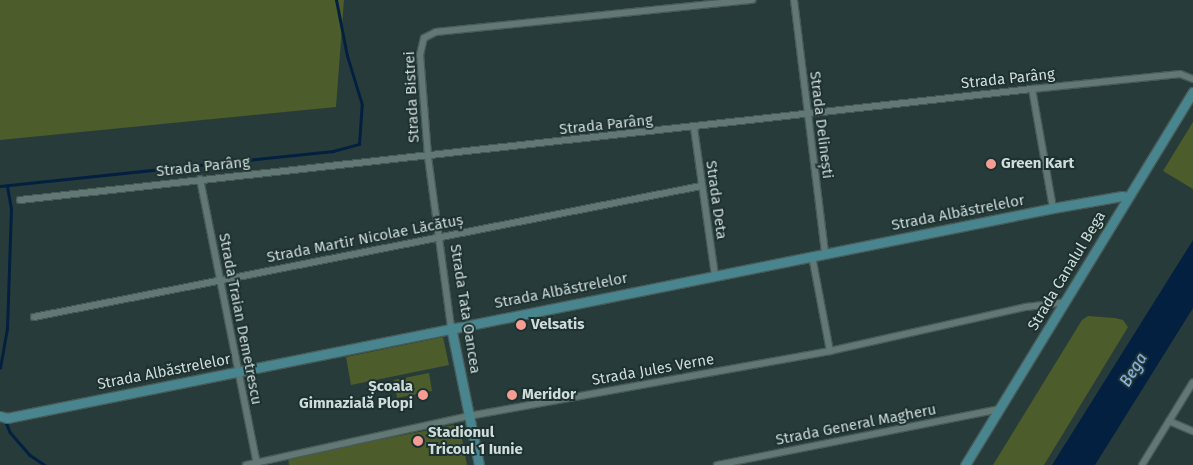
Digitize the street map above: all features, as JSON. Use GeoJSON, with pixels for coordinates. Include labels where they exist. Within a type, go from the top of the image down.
{"type":"FeatureCollection","features":[{"type":"Feature","properties":{"kind":"street","name":"Strada Bistrei"},"geometry":{"type":"LineString","coordinates":[[428,156],[420,55],[424,38],[430,34],[752,0]]}},
{"type":"Feature","properties":{"kind":"street","name":"Strada Delinești"},"geometry":{"type":"LineString","coordinates":[[794,0],[825,253]]}},
{"type":"Feature","properties":{"kind":"street","name":"Strada Parâng"},"geometry":{"type":"LineString","coordinates":[[20,200],[200,179],[807,116],[1032,89],[1180,74],[1193,79]]}},
{"type":"Feature","properties":{"kind":"street"},"geometry":{"type":"LineString","coordinates":[[1032,89],[1053,208]]}},
{"type":"Feature","properties":{"kind":"street","name":"Strada Canalul Bega"},"geometry":{"type":"LineString","coordinates":[[965,465],[1193,92]]}},
{"type":"Feature","properties":{"kind":"street","name":"Strada Deta"},"geometry":{"type":"LineString","coordinates":[[694,128],[715,275]]}},
{"type":"Feature","properties":{"kind":"street","name":"Strada Tata Oancea"},"geometry":{"type":"LineString","coordinates":[[428,156],[451,326],[479,465]]}},
{"type":"Feature","properties":{"kind":"street","name":"Strada Traian Demetrescu"},"geometry":{"type":"LineString","coordinates":[[200,179],[218,281],[257,463]]}},
{"type":"Feature","properties":{"kind":"street","name":"Strada Martir Nicolae Lăcătuș"},"geometry":{"type":"LineString","coordinates":[[34,317],[701,186]]}},
{"type":"Feature","properties":{"kind":"street","name":"Strada Albăstrelelor"},"geometry":{"type":"LineString","coordinates":[[0,416],[7,418],[451,326],[1053,208],[1122,196],[1128,198]]}},
{"type":"Feature","properties":{"kind":"street"},"geometry":{"type":"LineString","coordinates":[[812,256],[830,351]]}},
{"type":"Feature","properties":{"kind":"street","name":"Strada Jules Verne"},"geometry":{"type":"LineString","coordinates":[[246,465],[469,416],[830,351],[1026,308],[1064,302]]}},
{"type":"Feature","properties":{"kind":"street"},"geometry":{"type":"LineString","coordinates":[[1142,465],[1193,382]]}},
{"type":"Feature","properties":{"kind":"street","name":"Strada General Magheru"},"geometry":{"type":"LineString","coordinates":[[717,465],[999,409]]}},
{"type":"Feature","properties":{"kind":"street"},"geometry":{"type":"LineString","coordinates":[[1169,421],[1193,431]]}},
{"type":"Feature","properties":{"kind":"green space"},"geometry":{"type":"Polygon","coordinates":[[[0,0],[344,0],[336,107],[0,140],[0,0]]]}},
{"type":"Feature","properties":{"kind":"green space"},"geometry":{"type":"Polygon","coordinates":[[[1193,122],[1193,189],[1163,171],[1193,122]]]}},
{"type":"Feature","properties":{"kind":"green space"},"geometry":{"type":"Polygon","coordinates":[[[1088,316],[1123,320],[1128,327],[1044,465],[993,465],[1082,320],[1088,316]]]}},
{"type":"Feature","properties":{"kind":"green space"},"geometry":{"type":"Polygon","coordinates":[[[443,337],[449,365],[351,385],[346,357],[443,337]]]}},
{"type":"Feature","properties":{"kind":"green space"},"geometry":{"type":"Polygon","coordinates":[[[429,373],[432,391],[397,398],[394,380],[429,373]]]}},
{"type":"Feature","properties":{"kind":"green space","name":"Stadionul Tricoul 1 Iunie"},"geometry":{"type":"Polygon","coordinates":[[[459,424],[467,465],[289,465],[288,458],[459,424]]]}},
{"type":"Feature","properties":{"kind":"water","name":"Bega"},"geometry":{"type":"Polygon","coordinates":[[[1193,240],[1193,308],[1095,465],[1052,465],[1193,240]]]}},
{"type":"Feature","properties":{"kind":"waterway"},"geometry":{"type":"LineString","coordinates":[[0,186],[333,151],[359,144],[362,105],[347,56],[336,0]]}},
{"type":"Feature","properties":{"kind":"waterway"},"geometry":{"type":"LineString","coordinates":[[0,368],[7,329],[11,209],[7,186]]}},
{"type":"Feature","properties":{"kind":"waterway"},"geometry":{"type":"LineString","coordinates":[[5,420],[10,432],[30,455],[45,465]]}},
{"type":"Feature","properties":{"kind":"place","name":"Green Kart"},"geometry":{"type":"Point","coordinates":[991,164]}},
{"type":"Feature","properties":{"kind":"place","name":"Velsatis"},"geometry":{"type":"Point","coordinates":[521,325]}},
{"type":"Feature","properties":{"kind":"place","name":"Școala Gimnazială Plopi"},"geometry":{"type":"Point","coordinates":[423,395]}},
{"type":"Feature","properties":{"kind":"place","name":"Meridor"},"geometry":{"type":"Point","coordinates":[512,395]}},
{"type":"Feature","properties":{"kind":"place","name":"Stadionul Tricoul 1 Iunie"},"geometry":{"type":"Point","coordinates":[418,441]}}]}
